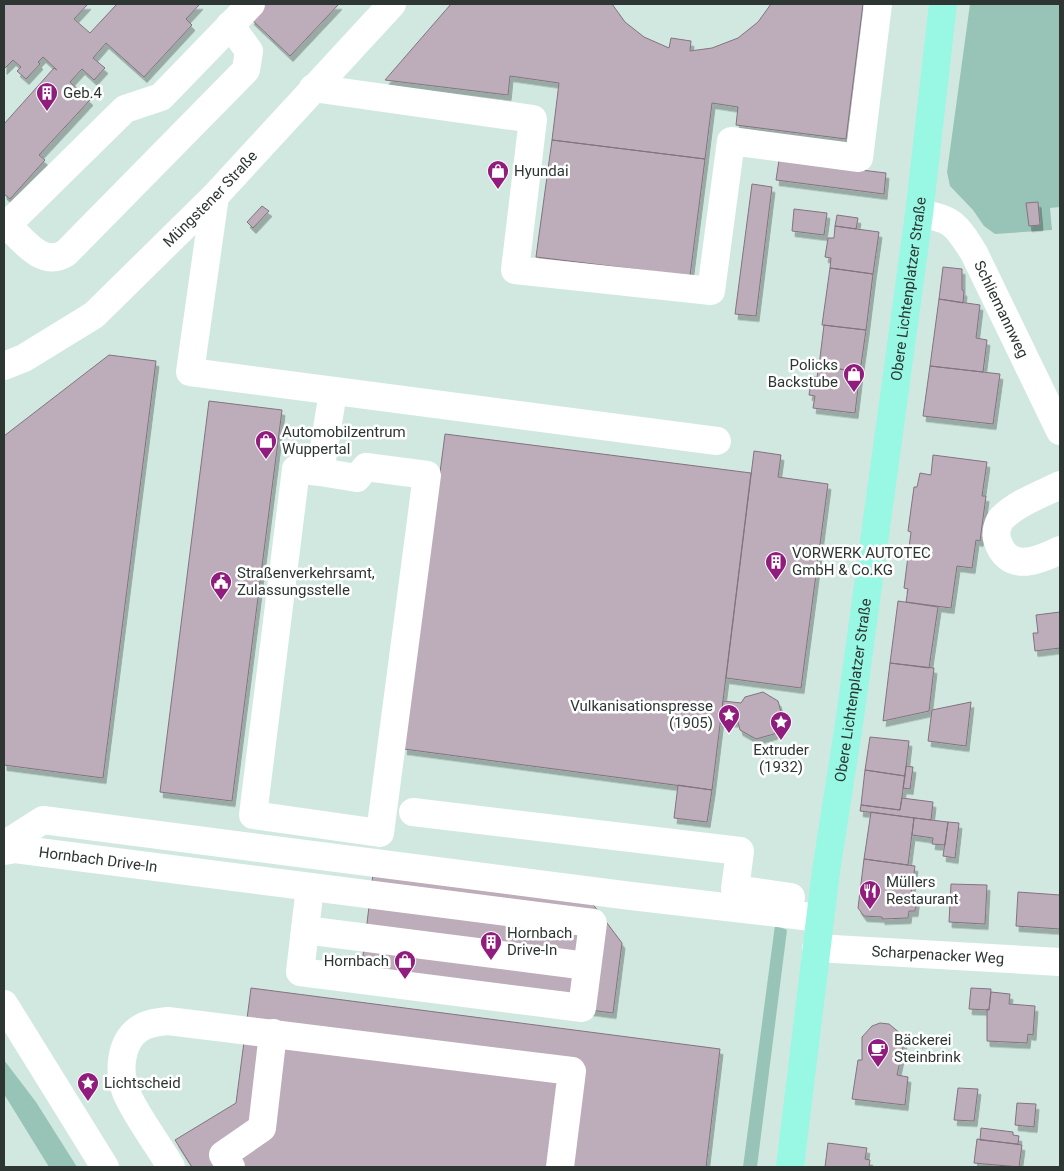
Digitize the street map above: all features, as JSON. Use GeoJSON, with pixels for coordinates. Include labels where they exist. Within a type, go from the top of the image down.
{"type":"FeatureCollection","features":[{"type":"Feature","properties":{"kind":"main road","name":"Obere Lichtenplatzer Straße"},"geometry":{"type":"LineString","coordinates":[[790,1167],[821,910],[919,214],[943,4]]}},
{"type":"Feature","properties":{"kind":"street"},"geometry":{"type":"LineString","coordinates":[[230,25],[249,51],[246,70],[66,253],[57,259],[47,258],[36,252],[6,223],[125,109],[161,97],[230,25],[251,4]]}},
{"type":"Feature","properties":{"kind":"street","name":"Müngstener Straße"},"geometry":{"type":"LineString","coordinates":[[4,366],[24,358],[94,315],[214,196],[392,4]]}},
{"type":"Feature","properties":{"kind":"street"},"geometry":{"type":"LineString","coordinates":[[313,88],[533,119],[514,270],[712,291],[730,141],[859,158],[878,4]]}},
{"type":"Feature","properties":{"kind":"street"},"geometry":{"type":"LineString","coordinates":[[214,196],[190,372],[717,442]]}},
{"type":"Feature","properties":{"kind":"street","name":"Schliemannweg"},"geometry":{"type":"LineString","coordinates":[[919,214],[939,216],[960,230],[974,253],[1060,431]]}},
{"type":"Feature","properties":{"kind":"street"},"geometry":{"type":"LineString","coordinates":[[320,472],[333,392]]}},
{"type":"Feature","properties":{"kind":"street"},"geometry":{"type":"LineString","coordinates":[[366,467],[427,475],[380,832],[253,815],[296,469],[320,472],[356,478],[366,467]]}},
{"type":"Feature","properties":{"kind":"street"},"geometry":{"type":"LineString","coordinates":[[1060,485],[1014,509],[1001,518],[996,536],[1002,553],[1009,559],[1033,561],[1060,550]]}},
{"type":"Feature","properties":{"kind":"street"},"geometry":{"type":"LineString","coordinates":[[413,812],[740,851],[735,889],[821,910]]}},
{"type":"Feature","properties":{"kind":"street"},"geometry":{"type":"LineString","coordinates":[[4,845],[43,820],[631,896],[821,910]]}},
{"type":"Feature","properties":{"kind":"street","name":"Hornbach Drive-In"},"geometry":{"type":"LineString","coordinates":[[4,851],[16,849],[593,924]]}},
{"type":"Feature","properties":{"kind":"street"},"geometry":{"type":"LineString","coordinates":[[310,887],[300,972],[582,1008],[593,924],[611,916],[631,896]]}},
{"type":"Feature","properties":{"kind":"street"},"geometry":{"type":"LineString","coordinates":[[305,930],[587,966]]}},
{"type":"Feature","properties":{"kind":"street","name":"Scharpenacker Weg"},"geometry":{"type":"LineString","coordinates":[[816,948],[1060,962]]}},
{"type":"Feature","properties":{"kind":"street"},"geometry":{"type":"LineString","coordinates":[[4,1004],[105,1167]]}},
{"type":"Feature","properties":{"kind":"street"},"geometry":{"type":"LineString","coordinates":[[166,1158],[126,1093],[121,1076],[122,1057],[127,1043],[139,1028],[154,1022],[168,1021],[245,1029],[572,1071],[560,1167]]}},
{"type":"Feature","properties":{"kind":"street"},"geometry":{"type":"LineString","coordinates":[[231,1167],[223,1155],[262,1128],[273,1033]]}},
{"type":"Feature","properties":{"kind":"green space"},"geometry":{"type":"Polygon","coordinates":[[[970,4],[1060,4],[1060,207],[1050,208],[1052,230],[995,234],[984,226],[973,210],[950,186],[947,172],[970,4]]]}},
{"type":"Feature","properties":{"kind":"green space"},"geometry":{"type":"Polygon","coordinates":[[[775,925],[787,930],[757,1167],[743,1167],[775,925]]]}},
{"type":"Feature","properties":{"kind":"green space"},"geometry":{"type":"Polygon","coordinates":[[[4,1060],[36,1102],[77,1167],[49,1167],[4,1094],[4,1060]]]}},
{"type":"Feature","properties":{"kind":"building","name":"Geb.4"},"geometry":{"type":"Polygon","coordinates":[[[4,4],[88,4],[74,19],[90,33],[117,4],[200,4],[186,19],[192,25],[144,77],[106,43],[93,58],[105,68],[94,80],[82,69],[70,82],[90,100],[39,155],[45,160],[10,199],[4,194],[4,124],[54,68],[57,70],[43,57],[38,62],[40,64],[26,79],[17,71],[21,67],[13,60],[4,69],[4,4]]]}},
{"type":"Feature","properties":{"kind":"building"},"geometry":{"type":"Polygon","coordinates":[[[266,4],[339,4],[290,56],[251,19],[266,4]]]}},
{"type":"Feature","properties":{"kind":"building"},"geometry":{"type":"Polygon","coordinates":[[[451,4],[612,4],[625,22],[644,37],[669,48],[671,38],[691,41],[690,51],[712,48],[738,38],[758,22],[771,4],[863,4],[846,139],[736,125],[738,107],[712,103],[705,159],[552,140],[559,83],[510,76],[508,95],[385,80],[451,4]]]}},
{"type":"Feature","properties":{"kind":"building"},"geometry":{"type":"Polygon","coordinates":[[[552,140],[705,159],[690,276],[536,257],[552,140]]]}},
{"type":"Feature","properties":{"kind":"building"},"geometry":{"type":"Polygon","coordinates":[[[779,160],[886,173],[884,194],[776,180],[779,160]]]}},
{"type":"Feature","properties":{"kind":"building"},"geometry":{"type":"Polygon","coordinates":[[[752,184],[772,187],[756,316],[735,314],[752,184]]]}},
{"type":"Feature","properties":{"kind":"building"},"geometry":{"type":"Polygon","coordinates":[[[1038,202],[1040,225],[1029,226],[1026,203],[1038,202]]]}},
{"type":"Feature","properties":{"kind":"building"},"geometry":{"type":"Polygon","coordinates":[[[262,206],[269,211],[253,228],[247,222],[262,206]]]}},
{"type":"Feature","properties":{"kind":"building"},"geometry":{"type":"Polygon","coordinates":[[[794,209],[827,213],[824,235],[792,231],[794,209]]]}},
{"type":"Feature","properties":{"kind":"building"},"geometry":{"type":"Polygon","coordinates":[[[837,215],[858,218],[856,229],[835,226],[837,215]]]}},
{"type":"Feature","properties":{"kind":"building"},"geometry":{"type":"Polygon","coordinates":[[[835,226],[879,232],[873,274],[830,268],[831,258],[825,257],[828,238],[834,238],[835,226]]]}},
{"type":"Feature","properties":{"kind":"building"},"geometry":{"type":"Polygon","coordinates":[[[943,267],[962,269],[963,303],[939,299],[943,267]]]}},
{"type":"Feature","properties":{"kind":"building"},"geometry":{"type":"Polygon","coordinates":[[[830,268],[873,274],[866,330],[822,325],[830,268]]]}},
{"type":"Feature","properties":{"kind":"building"},"geometry":{"type":"Polygon","coordinates":[[[939,299],[980,305],[976,338],[987,340],[983,372],[930,366],[939,299]]]}},
{"type":"Feature","properties":{"kind":"building"},"geometry":{"type":"Polygon","coordinates":[[[824,325],[866,330],[860,372],[819,366],[824,325]]]}},
{"type":"Feature","properties":{"kind":"building"},"geometry":{"type":"Polygon","coordinates":[[[109,355],[156,361],[103,778],[4,765],[4,436],[109,355]]]}},
{"type":"Feature","properties":{"kind":"building"},"geometry":{"type":"Polygon","coordinates":[[[819,366],[860,372],[855,413],[813,408],[815,396],[809,395],[812,376],[817,377],[819,366]]]}},
{"type":"Feature","properties":{"kind":"building"},"geometry":{"type":"Polygon","coordinates":[[[930,366],[1000,374],[993,424],[923,416],[930,366]]]}},
{"type":"Feature","properties":{"kind":"building","name":"Straßenverkehrsamt, Zulassungsstelle"},"geometry":{"type":"Polygon","coordinates":[[[209,401],[282,410],[232,801],[160,792],[209,401]]]}},
{"type":"Feature","properties":{"kind":"building"},"geometry":{"type":"Polygon","coordinates":[[[445,434],[751,473],[712,790],[404,749],[445,434]]]}},
{"type":"Feature","properties":{"kind":"building","name":"VORWERK AUTOTEC GmbH & Co.KG"},"geometry":{"type":"Polygon","coordinates":[[[754,451],[781,455],[778,477],[828,484],[801,688],[726,678],[754,451]]]}},
{"type":"Feature","properties":{"kind":"building"},"geometry":{"type":"Polygon","coordinates":[[[933,455],[987,462],[982,496],[986,496],[980,541],[976,540],[972,568],[957,566],[951,608],[906,602],[908,589],[904,588],[911,532],[908,531],[914,487],[917,487],[920,473],[931,475],[933,455]]]}},
{"type":"Feature","properties":{"kind":"building"},"geometry":{"type":"Polygon","coordinates":[[[898,601],[938,607],[929,668],[890,663],[898,601]]]}},
{"type":"Feature","properties":{"kind":"building"},"geometry":{"type":"Polygon","coordinates":[[[1060,612],[1060,648],[1035,651],[1033,633],[1038,633],[1036,615],[1060,612]]]}},
{"type":"Feature","properties":{"kind":"building"},"geometry":{"type":"Polygon","coordinates":[[[890,663],[934,668],[929,711],[883,721],[890,663]]]}},
{"type":"Feature","properties":{"kind":"building"},"geometry":{"type":"Polygon","coordinates":[[[763,692],[778,701],[783,719],[774,734],[756,739],[740,730],[738,722],[721,720],[723,701],[741,703],[745,697],[763,692]]]}},
{"type":"Feature","properties":{"kind":"building"},"geometry":{"type":"Polygon","coordinates":[[[971,702],[966,746],[928,741],[932,710],[971,702]]]}},
{"type":"Feature","properties":{"kind":"building"},"geometry":{"type":"Polygon","coordinates":[[[870,737],[909,741],[905,776],[865,770],[870,737]]]}},
{"type":"Feature","properties":{"kind":"building"},"geometry":{"type":"Polygon","coordinates":[[[906,766],[913,767],[910,789],[903,788],[906,766]]]}},
{"type":"Feature","properties":{"kind":"building"},"geometry":{"type":"Polygon","coordinates":[[[865,770],[905,776],[900,810],[861,805],[865,770]]]}},
{"type":"Feature","properties":{"kind":"building"},"geometry":{"type":"Polygon","coordinates":[[[678,785],[712,790],[707,822],[674,818],[678,785]]]}},
{"type":"Feature","properties":{"kind":"building"},"geometry":{"type":"Polygon","coordinates":[[[902,798],[933,802],[931,820],[860,811],[861,805],[900,810],[902,798]]]}},
{"type":"Feature","properties":{"kind":"building"},"geometry":{"type":"Polygon","coordinates":[[[871,812],[914,818],[908,865],[864,859],[871,812]]]}},
{"type":"Feature","properties":{"kind":"building"},"geometry":{"type":"Polygon","coordinates":[[[914,818],[948,822],[945,845],[932,844],[933,838],[912,835],[914,818]]]}},
{"type":"Feature","properties":{"kind":"building"},"geometry":{"type":"Polygon","coordinates":[[[948,822],[959,823],[955,858],[943,856],[948,822]]]}},
{"type":"Feature","properties":{"kind":"building"},"geometry":{"type":"Polygon","coordinates":[[[864,859],[915,866],[911,895],[917,895],[915,911],[909,911],[908,918],[882,919],[882,917],[864,916],[858,908],[864,859]]]}},
{"type":"Feature","properties":{"kind":"building","name":"Hornbach Drive-In"},"geometry":{"type":"Polygon","coordinates":[[[373,874],[592,903],[622,943],[613,1013],[360,980],[373,874]]]}},
{"type":"Feature","properties":{"kind":"building"},"geometry":{"type":"Polygon","coordinates":[[[951,884],[987,885],[985,924],[949,922],[951,884]]]}},
{"type":"Feature","properties":{"kind":"building"},"geometry":{"type":"Polygon","coordinates":[[[1018,892],[1060,895],[1060,929],[1016,926],[1018,892]]]}},
{"type":"Feature","properties":{"kind":"building"},"geometry":{"type":"Polygon","coordinates":[[[251,988],[720,1049],[706,1167],[192,1167],[175,1140],[236,1103],[251,988]]]}},
{"type":"Feature","properties":{"kind":"building"},"geometry":{"type":"Polygon","coordinates":[[[971,988],[991,989],[989,1010],[969,1009],[971,988]]]}},
{"type":"Feature","properties":{"kind":"building"},"geometry":{"type":"Polygon","coordinates":[[[991,992],[1010,994],[1009,1004],[1035,1006],[1033,1035],[1028,1034],[1027,1043],[987,1041],[987,1009],[989,1010],[991,992]]]}},
{"type":"Feature","properties":{"kind":"building","name":"Bäckerei Steinbrink"},"geometry":{"type":"Polygon","coordinates":[[[880,1023],[889,1024],[901,1034],[904,1043],[897,1075],[908,1077],[905,1105],[852,1099],[858,1060],[862,1060],[862,1037],[872,1026],[880,1023]]]}},
{"type":"Feature","properties":{"kind":"building"},"geometry":{"type":"Polygon","coordinates":[[[958,1088],[978,1089],[974,1121],[954,1120],[958,1088]]]}},
{"type":"Feature","properties":{"kind":"building"},"geometry":{"type":"Polygon","coordinates":[[[1017,1103],[1036,1104],[1034,1127],[1015,1125],[1017,1103]]]}},
{"type":"Feature","properties":{"kind":"building"},"geometry":{"type":"Polygon","coordinates":[[[981,1128],[1013,1132],[1013,1135],[1019,1136],[1018,1144],[980,1140],[981,1128]]]}},
{"type":"Feature","properties":{"kind":"building"},"geometry":{"type":"Polygon","coordinates":[[[977,1139],[1022,1145],[1019,1167],[974,1163],[977,1139]]]}},
{"type":"Feature","properties":{"kind":"building"},"geometry":{"type":"Polygon","coordinates":[[[828,1143],[867,1148],[865,1159],[870,1160],[869,1167],[825,1167],[828,1143]]]}},
{"type":"Feature","properties":{"kind":"place","name":"Geb.4"},"geometry":{"type":"Point","coordinates":[47,112]}},
{"type":"Feature","properties":{"kind":"place","name":"Hyundai"},"geometry":{"type":"Point","coordinates":[498,190]}},
{"type":"Feature","properties":{"kind":"place","name":"Policks Backstube"},"geometry":{"type":"Point","coordinates":[854,393]}},
{"type":"Feature","properties":{"kind":"place","name":"Automobilzentrum Wuppertal"},"geometry":{"type":"Point","coordinates":[266,460]}},
{"type":"Feature","properties":{"kind":"place","name":"VORWERK AUTOTEC GmbH & Co.KG"},"geometry":{"type":"Point","coordinates":[776,581]}},
{"type":"Feature","properties":{"kind":"place","name":"Straßenverkehrsamt, Zulassungsstelle"},"geometry":{"type":"Point","coordinates":[221,601]}},
{"type":"Feature","properties":{"kind":"place","name":"Vulkanisationspresse (1905)"},"geometry":{"type":"Point","coordinates":[729,734]}},
{"type":"Feature","properties":{"kind":"place","name":"Extruder (1932)"},"geometry":{"type":"Point","coordinates":[781,741]}},
{"type":"Feature","properties":{"kind":"place","name":"Müllers Restaurant"},"geometry":{"type":"Point","coordinates":[870,910]}},
{"type":"Feature","properties":{"kind":"place","name":"Hornbach Drive-In"},"geometry":{"type":"Point","coordinates":[491,961]}},
{"type":"Feature","properties":{"kind":"place","name":"Hornbach"},"geometry":{"type":"Point","coordinates":[405,980]}},
{"type":"Feature","properties":{"kind":"place","name":"Bäckerei Steinbrink"},"geometry":{"type":"Point","coordinates":[878,1068]}},
{"type":"Feature","properties":{"kind":"place","name":"Lichtscheid"},"geometry":{"type":"Point","coordinates":[88,1102]}}]}
